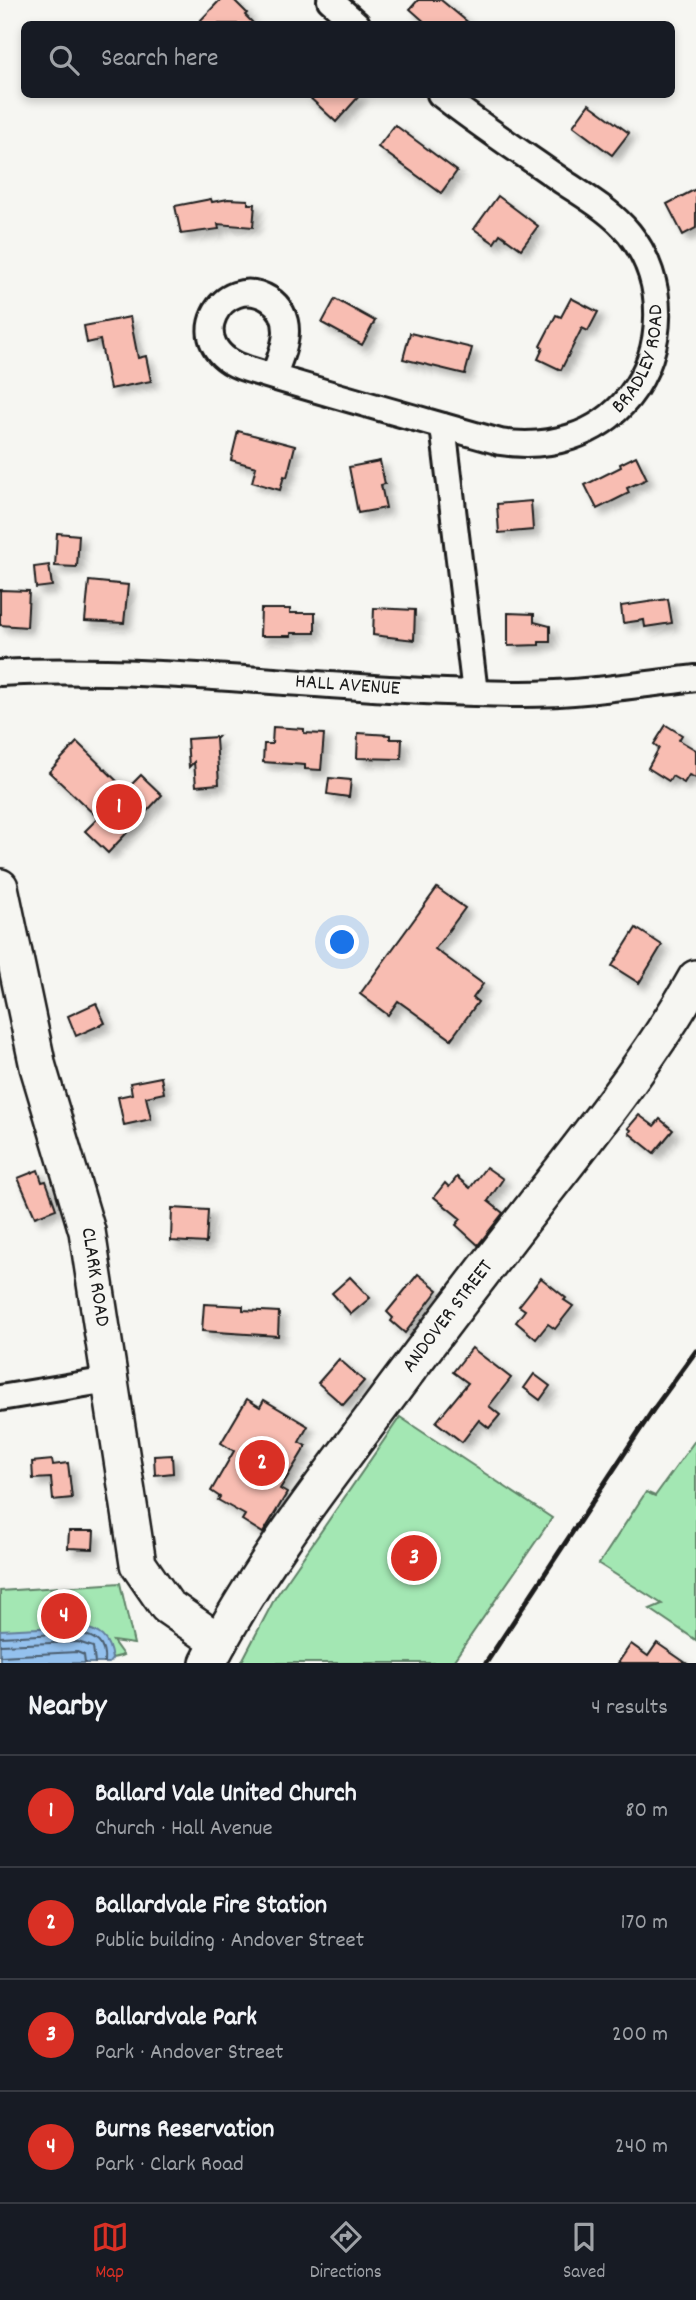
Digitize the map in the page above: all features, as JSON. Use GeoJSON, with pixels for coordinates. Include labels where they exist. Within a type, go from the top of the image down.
{"type":"FeatureCollection","features":[{"type":"Feature","properties":{"kind":"main road","name":"CLARK ROAD"},"geometry":{"type":"LineString","coordinates":[[0,887],[38,1067],[87,1231],[138,1564],[167,1606],[214,1652]]}},
{"type":"Feature","properties":{"kind":"main road","name":"ANDOVER STREET"},"geometry":{"type":"LineString","coordinates":[[214,1652],[260,1573],[306,1506],[445,1320],[578,1149],[670,1023],[696,978]]}},
{"type":"Feature","properties":{"kind":"street"},"geometry":{"type":"LineString","coordinates":[[330,0],[354,21]]}},
{"type":"Feature","properties":{"kind":"street","name":"BRADLEY ROAD"},"geometry":{"type":"LineString","coordinates":[[273,377],[517,445],[553,443],[586,432],[615,411],[638,384],[652,352],[658,317],[648,265],[630,234],[618,221],[446,98]]}},
{"type":"Feature","properties":{"kind":"street"},"geometry":{"type":"LineString","coordinates":[[443,426],[475,693]]}},
{"type":"Feature","properties":{"kind":"street","name":"HALL AVENUE"},"geometry":{"type":"LineString","coordinates":[[0,673],[43,671],[200,677],[432,692],[524,694],[604,690],[696,678]]}},
{"type":"Feature","properties":{"kind":"street"},"geometry":{"type":"LineString","coordinates":[[0,1398],[109,1380]]}},
{"type":"Feature","properties":{"kind":"green space"},"geometry":{"type":"Polygon","coordinates":[[[400,1417],[552,1518],[452,1663],[241,1663],[275,1598],[400,1417]]]}},
{"type":"Feature","properties":{"kind":"green space"},"geometry":{"type":"Polygon","coordinates":[[[696,1439],[696,1640],[650,1609],[662,1604],[599,1564],[646,1492],[655,1496],[696,1439]]]}},
{"type":"Feature","properties":{"kind":"green space"},"geometry":{"type":"Polygon","coordinates":[[[120,1583],[134,1644],[113,1641],[123,1655],[83,1661],[0,1663],[0,1591],[120,1583]]]}},
{"type":"Feature","properties":{"kind":"water"},"geometry":{"type":"Polygon","coordinates":[[[79,1626],[93,1630],[106,1640],[112,1659],[109,1663],[0,1663],[0,1630],[79,1626]]]}},
{"type":"Feature","properties":{"kind":"building"},"geometry":{"type":"Polygon","coordinates":[[[220,0],[234,0],[251,21],[200,21],[220,0]]]}},
{"type":"Feature","properties":{"kind":"building"},"geometry":{"type":"Polygon","coordinates":[[[418,0],[441,0],[466,21],[424,21],[410,9],[418,0]]]}},
{"type":"Feature","properties":{"kind":"building"},"geometry":{"type":"Polygon","coordinates":[[[310,98],[357,98],[336,122],[310,98]]]}},
{"type":"Feature","properties":{"kind":"building"},"geometry":{"type":"Polygon","coordinates":[[[589,104],[629,133],[612,155],[573,126],[589,104]]]}},
{"type":"Feature","properties":{"kind":"building"},"geometry":{"type":"Polygon","coordinates":[[[395,125],[457,171],[441,193],[378,147],[395,125]]]}},
{"type":"Feature","properties":{"kind":"building"},"geometry":{"type":"Polygon","coordinates":[[[696,189],[696,228],[683,235],[667,204],[696,189]]]}},
{"type":"Feature","properties":{"kind":"building"},"geometry":{"type":"Polygon","coordinates":[[[498,196],[538,226],[521,249],[500,234],[494,243],[474,229],[498,196]]]}},
{"type":"Feature","properties":{"kind":"building"},"geometry":{"type":"Polygon","coordinates":[[[211,199],[212,202],[228,199],[248,200],[248,204],[255,204],[253,227],[218,224],[219,229],[181,234],[175,206],[211,199]]]}},
{"type":"Feature","properties":{"kind":"building"},"geometry":{"type":"Polygon","coordinates":[[[571,298],[598,312],[588,331],[582,328],[561,370],[538,359],[543,348],[540,346],[556,315],[561,317],[571,298]]]}},
{"type":"Feature","properties":{"kind":"building"},"geometry":{"type":"Polygon","coordinates":[[[335,299],[375,321],[362,345],[322,323],[335,299]]]}},
{"type":"Feature","properties":{"kind":"building"},"geometry":{"type":"Polygon","coordinates":[[[130,317],[138,358],[146,356],[151,381],[110,389],[100,340],[87,343],[84,326],[130,317]]]}},
{"type":"Feature","properties":{"kind":"building"},"geometry":{"type":"Polygon","coordinates":[[[410,333],[472,348],[465,374],[403,359],[410,333]]]}},
{"type":"Feature","properties":{"kind":"building"},"geometry":{"type":"Polygon","coordinates":[[[238,431],[295,446],[287,477],[284,476],[280,490],[252,482],[256,467],[231,460],[238,431]]]}},
{"type":"Feature","properties":{"kind":"building"},"geometry":{"type":"Polygon","coordinates":[[[636,456],[647,479],[627,488],[629,493],[597,509],[585,485],[621,467],[620,464],[636,456]]]}},
{"type":"Feature","properties":{"kind":"building"},"geometry":{"type":"Polygon","coordinates":[[[380,461],[386,508],[358,513],[349,467],[380,461]]]}},
{"type":"Feature","properties":{"kind":"building"},"geometry":{"type":"Polygon","coordinates":[[[531,501],[533,530],[499,533],[497,504],[531,501]]]}},
{"type":"Feature","properties":{"kind":"building"},"geometry":{"type":"Polygon","coordinates":[[[57,533],[79,535],[77,567],[55,566],[57,533]]]}},
{"type":"Feature","properties":{"kind":"building"},"geometry":{"type":"Polygon","coordinates":[[[49,565],[52,586],[36,588],[34,567],[49,565]]]}},
{"type":"Feature","properties":{"kind":"building"},"geometry":{"type":"Polygon","coordinates":[[[89,581],[128,585],[124,623],[85,621],[89,581]]]}},
{"type":"Feature","properties":{"kind":"building"},"geometry":{"type":"Polygon","coordinates":[[[0,590],[29,591],[27,627],[0,625],[0,590]]]}},
{"type":"Feature","properties":{"kind":"building"},"geometry":{"type":"Polygon","coordinates":[[[668,599],[672,623],[645,627],[644,620],[623,623],[621,606],[668,599]]]}},
{"type":"Feature","properties":{"kind":"building"},"geometry":{"type":"Polygon","coordinates":[[[374,608],[415,610],[414,640],[373,635],[374,608]]]}},
{"type":"Feature","properties":{"kind":"building"},"geometry":{"type":"Polygon","coordinates":[[[261,609],[290,609],[290,613],[315,613],[315,633],[260,636],[261,609]]]}},
{"type":"Feature","properties":{"kind":"building"},"geometry":{"type":"Polygon","coordinates":[[[508,613],[534,614],[534,622],[550,626],[550,642],[508,646],[508,613]]]}},
{"type":"Feature","properties":{"kind":"building"},"geometry":{"type":"Polygon","coordinates":[[[666,725],[682,735],[679,740],[696,750],[696,778],[689,775],[684,783],[672,776],[669,781],[648,768],[659,748],[654,744],[666,725]]]}},
{"type":"Feature","properties":{"kind":"building"},"geometry":{"type":"Polygon","coordinates":[[[273,727],[304,729],[304,733],[324,734],[321,770],[305,769],[305,765],[263,762],[264,744],[272,744],[273,727]]]}},
{"type":"Feature","properties":{"kind":"building"},"geometry":{"type":"Polygon","coordinates":[[[358,733],[390,735],[390,739],[402,739],[401,759],[357,758],[358,733]]]}},
{"type":"Feature","properties":{"kind":"building"},"geometry":{"type":"Polygon","coordinates":[[[218,737],[219,784],[196,786],[194,762],[189,767],[187,739],[218,737]]]}},
{"type":"Feature","properties":{"kind":"building"},"geometry":{"type":"Polygon","coordinates":[[[77,742],[126,790],[141,775],[162,795],[108,853],[85,831],[98,818],[49,772],[77,742]]]}},
{"type":"Feature","properties":{"kind":"building"},"geometry":{"type":"Polygon","coordinates":[[[329,778],[351,780],[349,797],[327,794],[329,778]]]}},
{"type":"Feature","properties":{"kind":"building"},"geometry":{"type":"Polygon","coordinates":[[[437,888],[465,908],[435,949],[483,984],[473,998],[478,1002],[451,1039],[398,1001],[388,1015],[360,994],[437,888]]]}},
{"type":"Feature","properties":{"kind":"building"},"geometry":{"type":"Polygon","coordinates":[[[636,928],[662,945],[639,983],[612,966],[636,928]]]}},
{"type":"Feature","properties":{"kind":"building"},"geometry":{"type":"Polygon","coordinates":[[[96,1003],[105,1023],[76,1036],[68,1016],[96,1003]]]}},
{"type":"Feature","properties":{"kind":"building"},"geometry":{"type":"Polygon","coordinates":[[[161,1077],[164,1093],[146,1097],[151,1119],[124,1125],[118,1097],[132,1094],[130,1083],[161,1077]]]}},
{"type":"Feature","properties":{"kind":"building"},"geometry":{"type":"Polygon","coordinates":[[[639,1115],[654,1126],[660,1119],[673,1130],[654,1153],[629,1133],[631,1130],[628,1128],[639,1115]]]}},
{"type":"Feature","properties":{"kind":"building"},"geometry":{"type":"Polygon","coordinates":[[[486,1167],[503,1179],[488,1201],[503,1213],[478,1245],[456,1225],[461,1219],[434,1197],[445,1183],[449,1187],[457,1177],[470,1188],[486,1167]]]}},
{"type":"Feature","properties":{"kind":"building"},"geometry":{"type":"Polygon","coordinates":[[[38,1170],[42,1182],[46,1181],[56,1209],[35,1217],[18,1178],[38,1170]]]}},
{"type":"Feature","properties":{"kind":"building"},"geometry":{"type":"Polygon","coordinates":[[[172,1208],[208,1210],[206,1243],[171,1241],[172,1208]]]}},
{"type":"Feature","properties":{"kind":"building"},"geometry":{"type":"Polygon","coordinates":[[[418,1274],[438,1290],[405,1333],[391,1321],[393,1318],[387,1312],[418,1274]]]}},
{"type":"Feature","properties":{"kind":"building"},"geometry":{"type":"Polygon","coordinates":[[[350,1277],[370,1298],[351,1314],[332,1293],[350,1277]]]}},
{"type":"Feature","properties":{"kind":"building"},"geometry":{"type":"Polygon","coordinates":[[[541,1278],[573,1306],[555,1329],[548,1324],[536,1339],[516,1322],[525,1310],[519,1306],[541,1278]]]}},
{"type":"Feature","properties":{"kind":"building"},"geometry":{"type":"Polygon","coordinates":[[[204,1304],[243,1306],[243,1310],[279,1312],[278,1336],[202,1331],[204,1304]]]}},
{"type":"Feature","properties":{"kind":"building"},"geometry":{"type":"Polygon","coordinates":[[[472,1348],[511,1378],[489,1406],[500,1415],[489,1428],[479,1420],[462,1442],[436,1422],[468,1383],[453,1372],[472,1348]]]}},
{"type":"Feature","properties":{"kind":"building"},"geometry":{"type":"Polygon","coordinates":[[[339,1359],[364,1381],[343,1405],[318,1383],[339,1359]]]}},
{"type":"Feature","properties":{"kind":"building"},"geometry":{"type":"Polygon","coordinates":[[[534,1374],[550,1386],[540,1400],[524,1388],[534,1374]]]}},
{"type":"Feature","properties":{"kind":"building"},"geometry":{"type":"Polygon","coordinates":[[[247,1399],[260,1407],[264,1400],[308,1426],[299,1442],[306,1446],[280,1489],[287,1493],[263,1533],[242,1520],[245,1515],[218,1500],[220,1497],[211,1491],[234,1451],[221,1443],[247,1399]]]}},
{"type":"Feature","properties":{"kind":"building"},"geometry":{"type":"Polygon","coordinates":[[[172,1455],[173,1473],[155,1475],[154,1456],[172,1455]]]}},
{"type":"Feature","properties":{"kind":"building"},"geometry":{"type":"Polygon","coordinates":[[[52,1460],[53,1465],[68,1463],[72,1498],[53,1500],[51,1478],[33,1479],[32,1462],[52,1460]]]}},
{"type":"Feature","properties":{"kind":"building"},"geometry":{"type":"Polygon","coordinates":[[[69,1531],[94,1531],[93,1549],[68,1548],[69,1531]]]}},
{"type":"Feature","properties":{"kind":"building"},"geometry":{"type":"Polygon","coordinates":[[[657,1643],[686,1663],[618,1663],[631,1644],[648,1656],[657,1643]]]}},
{"type":"Feature","properties":{"kind":"railway"},"geometry":{"type":"LineString","coordinates":[[486,1663],[653,1410],[696,1351]]}},
{"type":"Feature","properties":{"kind":"place","name":"Ballard Vale United Church"},"geometry":{"type":"Point","coordinates":[119,807]}},
{"type":"Feature","properties":{"kind":"place","name":"Ballardvale Fire Station"},"geometry":{"type":"Point","coordinates":[262,1463]}},
{"type":"Feature","properties":{"kind":"place","name":"Ballardvale Park"},"geometry":{"type":"Point","coordinates":[414,1558]}},
{"type":"Feature","properties":{"kind":"place","name":"Burns Reservation"},"geometry":{"type":"Point","coordinates":[64,1616]}}]}
